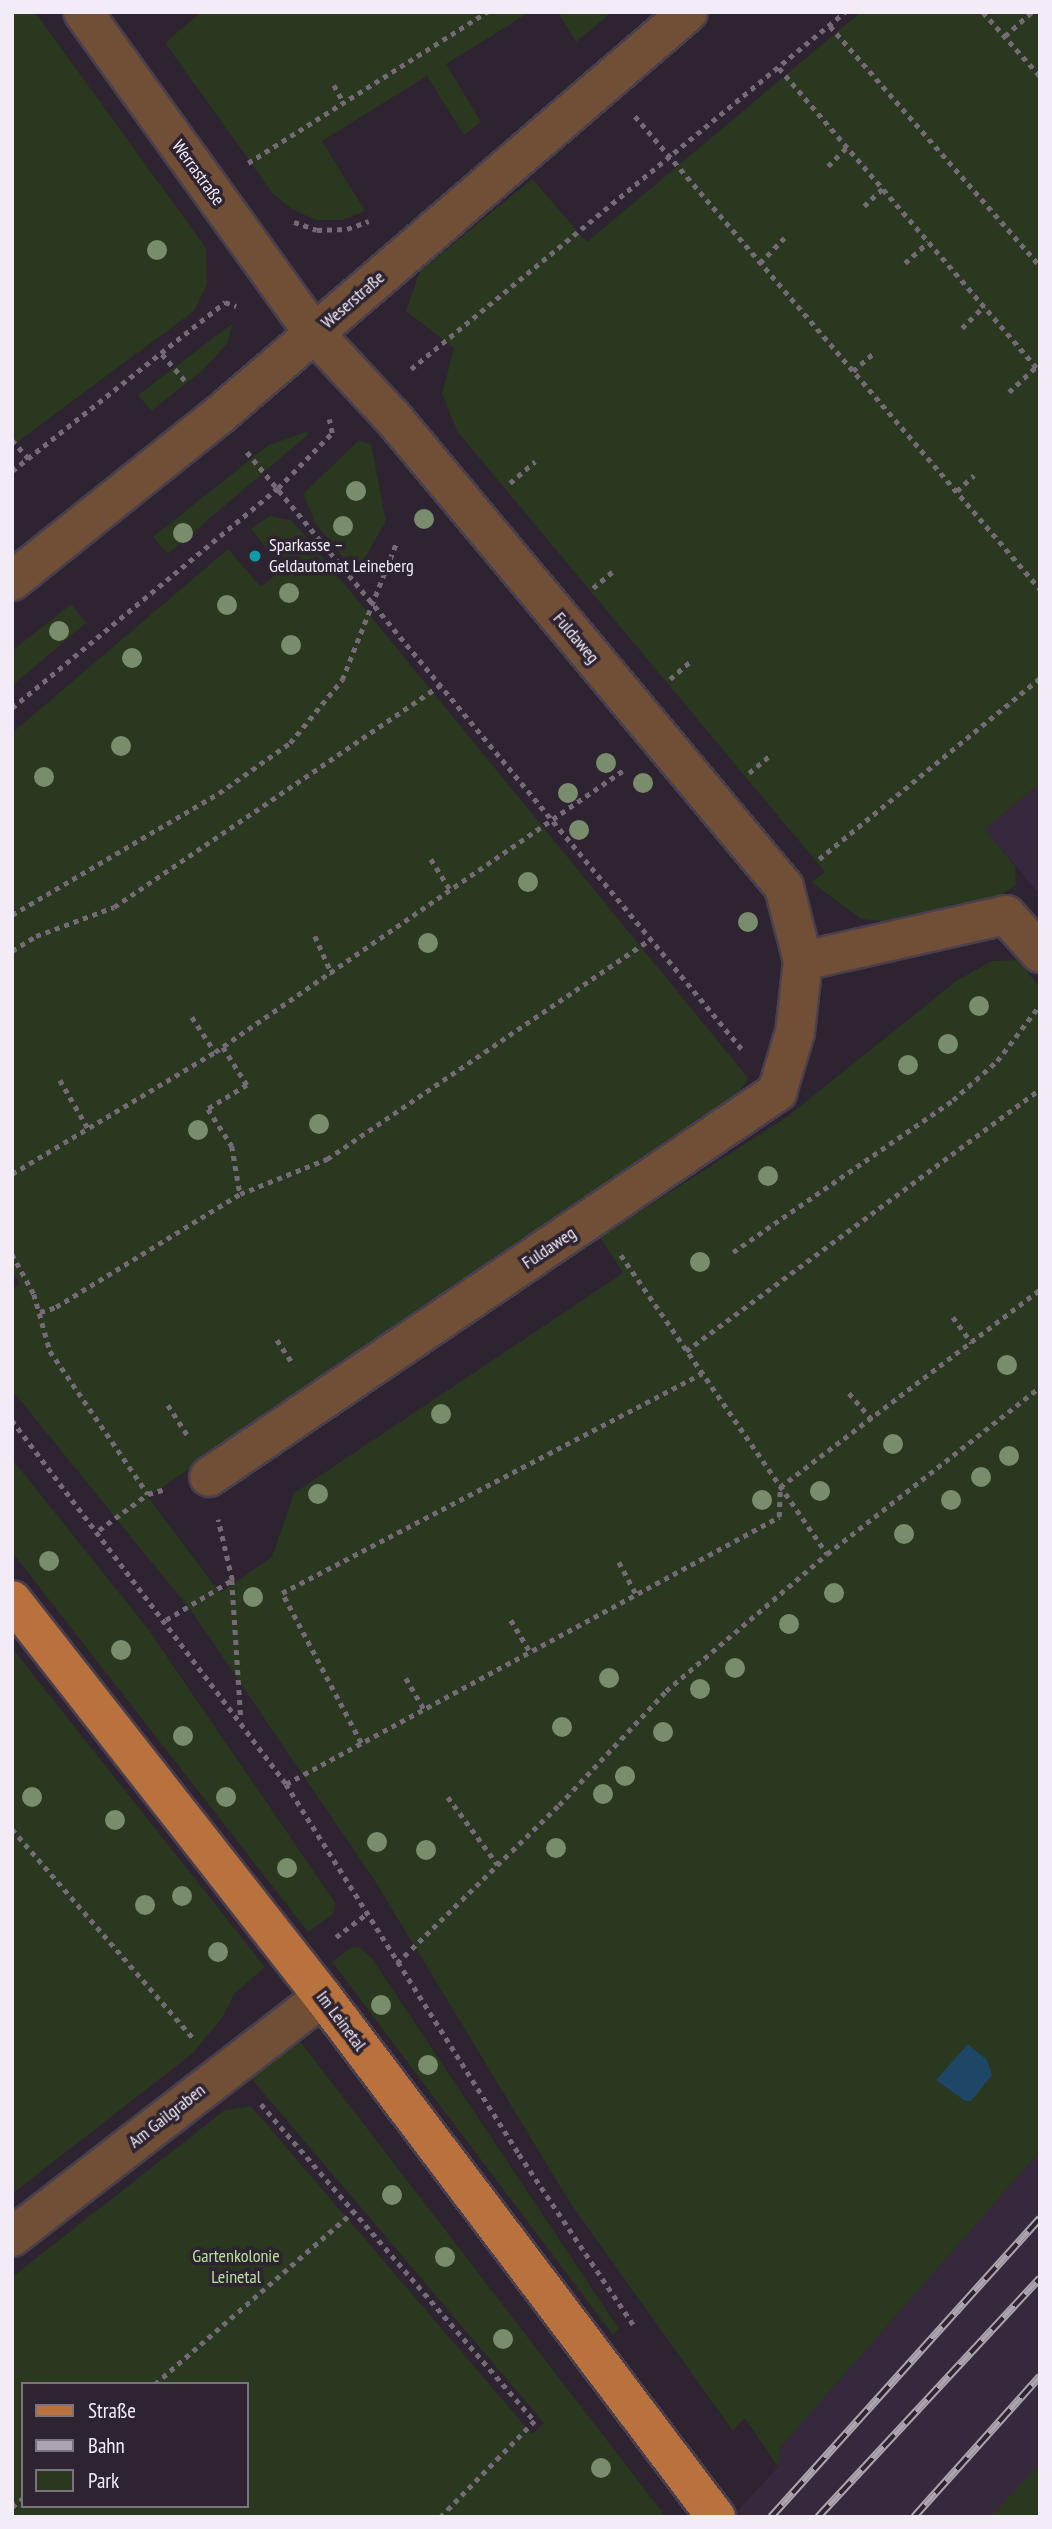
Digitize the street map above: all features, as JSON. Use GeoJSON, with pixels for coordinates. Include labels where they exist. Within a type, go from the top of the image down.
{"type":"FeatureCollection","features":[{"type":"Feature","properties":{"kind":"main road","name":"Im Leinetal"},"geometry":{"type":"LineString","coordinates":[[12,1600],[323,1997],[716,2517]]}},
{"type":"Feature","properties":{"kind":"street","name":"Werrastraße"},"geometry":{"type":"LineString","coordinates":[[83,12],[314,333]]}},
{"type":"Feature","properties":{"kind":"street","name":"Weserstraße"},"geometry":{"type":"LineString","coordinates":[[12,582],[217,417],[688,12]]}},
{"type":"Feature","properties":{"kind":"street","name":"Fuldaweg"},"geometry":{"type":"LineString","coordinates":[[209,1477],[777,1092],[795,1032],[803,961],[784,887],[375,398],[314,333]]}},
{"type":"Feature","properties":{"kind":"street"},"geometry":{"type":"LineString","coordinates":[[803,961],[1006,915],[1040,953]]}},
{"type":"Feature","properties":{"kind":"street","name":"Am Gailgraben"},"geometry":{"type":"LineString","coordinates":[[12,2237],[323,1997]]}},
{"type":"Feature","properties":{"kind":"path"},"geometry":{"type":"LineString","coordinates":[[208,188],[487,12]]}},
{"type":"Feature","properties":{"kind":"path"},"geometry":{"type":"LineString","coordinates":[[332,433],[671,160],[845,12]]}},
{"type":"Feature","properties":{"kind":"path"},"geometry":{"type":"LineString","coordinates":[[983,12],[1040,76]]}},
{"type":"Feature","properties":{"kind":"path"},"geometry":{"type":"LineString","coordinates":[[1005,36],[1032,12]]}},
{"type":"Feature","properties":{"kind":"path"},"geometry":{"type":"LineString","coordinates":[[830,26],[1040,266]]}},
{"type":"Feature","properties":{"kind":"path"},"geometry":{"type":"LineString","coordinates":[[779,68],[1038,369],[1009,392]]}},
{"type":"Feature","properties":{"kind":"path"},"geometry":{"type":"LineString","coordinates":[[607,81],[671,160],[1040,589]]}},
{"type":"Feature","properties":{"kind":"path"},"geometry":{"type":"LineString","coordinates":[[334,85],[344,103]]}},
{"type":"Feature","properties":{"kind":"path"},"geometry":{"type":"LineString","coordinates":[[828,166],[847,148]]}},
{"type":"Feature","properties":{"kind":"path"},"geometry":{"type":"LineString","coordinates":[[864,206],[882,189]]}},
{"type":"Feature","properties":{"kind":"path"},"geometry":{"type":"LineString","coordinates":[[289,220],[317,230],[347,229],[382,213]]}},
{"type":"Feature","properties":{"kind":"path"},"geometry":{"type":"LineString","coordinates":[[760,263],[784,238]]}},
{"type":"Feature","properties":{"kind":"path"},"geometry":{"type":"LineString","coordinates":[[905,263],[928,242]]}},
{"type":"Feature","properties":{"kind":"path"},"geometry":{"type":"LineString","coordinates":[[962,328],[984,306]]}},
{"type":"Feature","properties":{"kind":"path"},"geometry":{"type":"LineString","coordinates":[[853,371],[875,352]]}},
{"type":"Feature","properties":{"kind":"path"},"geometry":{"type":"LineString","coordinates":[[162,354],[374,604],[777,1092]]}},
{"type":"Feature","properties":{"kind":"path"},"geometry":{"type":"LineString","coordinates":[[12,440],[29,459]]}},
{"type":"Feature","properties":{"kind":"path"},"geometry":{"type":"LineString","coordinates":[[957,491],[974,475]]}},
{"type":"Feature","properties":{"kind":"path"},"geometry":{"type":"LineString","coordinates":[[12,915],[219,793],[290,743],[342,680],[397,541]]}},
{"type":"Feature","properties":{"kind":"path"},"geometry":{"type":"LineString","coordinates":[[784,887],[1040,678]]}},
{"type":"Feature","properties":{"kind":"path"},"geometry":{"type":"LineString","coordinates":[[12,951],[36,936],[114,907],[441,685]]}},
{"type":"Feature","properties":{"kind":"path"},"geometry":{"type":"LineString","coordinates":[[12,1174],[223,1047],[554,822],[661,740]]}},
{"type":"Feature","properties":{"kind":"path"},"geometry":{"type":"LineString","coordinates":[[431,859],[452,892]]}},
{"type":"Feature","properties":{"kind":"path"},"geometry":{"type":"LineString","coordinates":[[315,936],[332,974]]}},
{"type":"Feature","properties":{"kind":"path"},"geometry":{"type":"LineString","coordinates":[[40,1312],[56,1307],[240,1194],[327,1159],[651,939]]}},
{"type":"Feature","properties":{"kind":"path"},"geometry":{"type":"LineString","coordinates":[[733,1252],[953,1100],[998,1060],[1040,1004]]}},
{"type":"Feature","properties":{"kind":"path"},"geometry":{"type":"LineString","coordinates":[[192,1017],[215,1052]]}},
{"type":"Feature","properties":{"kind":"path"},"geometry":{"type":"LineString","coordinates":[[223,1047],[247,1084],[208,1109],[232,1146],[240,1194]]}},
{"type":"Feature","properties":{"kind":"path"},"geometry":{"type":"LineString","coordinates":[[60,1080],[89,1130]]}},
{"type":"Feature","properties":{"kind":"path"},"geometry":{"type":"LineString","coordinates":[[686,1351],[1038,1091]]}},
{"type":"Feature","properties":{"kind":"path"},"geometry":{"type":"LineString","coordinates":[[595,1217],[827,1555]]}},
{"type":"Feature","properties":{"kind":"path"},"geometry":{"type":"LineString","coordinates":[[12,1254],[40,1312],[50,1351],[148,1494],[99,1530]]}},
{"type":"Feature","properties":{"kind":"path"},"geometry":{"type":"LineString","coordinates":[[780,1488],[1040,1290]]}},
{"type":"Feature","properties":{"kind":"path"},"geometry":{"type":"LineString","coordinates":[[953,1317],[972,1343]]}},
{"type":"Feature","properties":{"kind":"path"},"geometry":{"type":"LineString","coordinates":[[361,1743],[282,1593],[702,1373]]}},
{"type":"Feature","properties":{"kind":"path"},"geometry":{"type":"LineString","coordinates":[[397,1963],[498,1865],[666,1691],[827,1555],[1040,1387]]}},
{"type":"Feature","properties":{"kind":"path"},"geometry":{"type":"LineString","coordinates":[[849,1392],[872,1419]]}},
{"type":"Feature","properties":{"kind":"path"},"geometry":{"type":"LineString","coordinates":[[12,1420],[99,1530],[286,1784],[397,1963],[641,2336]]}},
{"type":"Feature","properties":{"kind":"path"},"geometry":{"type":"LineString","coordinates":[[286,1784],[779,1517],[780,1488]]}},
{"type":"Feature","properties":{"kind":"path"},"geometry":{"type":"LineString","coordinates":[[619,1562],[636,1594]]}},
{"type":"Feature","properties":{"kind":"path"},"geometry":{"type":"LineString","coordinates":[[232,1580],[242,1721]]}},
{"type":"Feature","properties":{"kind":"path"},"geometry":{"type":"LineString","coordinates":[[166,1620],[208,1594]]}},
{"type":"Feature","properties":{"kind":"path"},"geometry":{"type":"LineString","coordinates":[[512,1620],[530,1652]]}},
{"type":"Feature","properties":{"kind":"path"},"geometry":{"type":"LineString","coordinates":[[406,1678],[424,1709]]}},
{"type":"Feature","properties":{"kind":"path"},"geometry":{"type":"LineString","coordinates":[[448,1797],[498,1865]]}},
{"type":"Feature","properties":{"kind":"path"},"geometry":{"type":"LineString","coordinates":[[12,1829],[196,2042]]}},
{"type":"Feature","properties":{"kind":"path"},"geometry":{"type":"LineString","coordinates":[[222,2074],[257,2099],[535,2421],[441,2517]]}},
{"type":"Feature","properties":{"kind":"path"},"geometry":{"type":"LineString","coordinates":[[157,2382],[354,2211]]}},
{"type":"Feature","properties":{"kind":"shaded area"},"geometry":{"type":"Polygon","coordinates":[[[1040,783],[1040,895],[985,829],[1040,783]]]}},
{"type":"Feature","properties":{"kind":"shaded area"},"geometry":{"type":"Polygon","coordinates":[[[1040,2151],[1040,2517],[732,2517],[778,2467],[780,2448],[1040,2151]]]}},
{"type":"Feature","properties":{"kind":"green space"},"geometry":{"type":"Polygon","coordinates":[[[12,12],[35,12],[206,248],[207,285],[194,311],[12,446],[12,12]]]}},
{"type":"Feature","properties":{"kind":"green space"},"geometry":{"type":"Polygon","coordinates":[[[201,12],[530,12],[446,64],[481,122],[464,135],[427,76],[322,141],[365,211],[343,220],[316,220],[292,209],[273,194],[165,43],[201,12]]]}},
{"type":"Feature","properties":{"kind":"green space"},"geometry":{"type":"Polygon","coordinates":[[[558,12],[612,12],[576,42],[558,12]]]}},
{"type":"Feature","properties":{"kind":"green space"},"geometry":{"type":"Polygon","coordinates":[[[861,12],[1040,12],[1040,783],[985,829],[1015,866],[1016,885],[979,910],[907,924],[861,919],[811,882],[825,872],[457,431],[442,394],[454,348],[406,311],[420,271],[532,179],[587,242],[861,12]]]}},
{"type":"Feature","properties":{"kind":"green space"},"geometry":{"type":"Polygon","coordinates":[[[233,323],[227,344],[202,371],[151,411],[138,395],[233,323]]]}},
{"type":"Feature","properties":{"kind":"green space"},"geometry":{"type":"Polygon","coordinates":[[[305,432],[310,433],[168,554],[153,537],[267,446],[305,432]]]}},
{"type":"Feature","properties":{"kind":"green space"},"geometry":{"type":"Polygon","coordinates":[[[358,441],[371,444],[386,521],[356,573],[316,524],[303,494],[358,441]]]}},
{"type":"Feature","properties":{"kind":"green space"},"geometry":{"type":"Polygon","coordinates":[[[270,516],[291,520],[301,531],[748,1078],[737,1096],[148,1497],[220,1593],[272,1557],[294,1493],[623,1273],[600,1237],[787,1117],[956,981],[992,961],[1017,960],[1040,987],[1040,2151],[780,2448],[778,2467],[745,2418],[733,2431],[569,2201],[375,1881],[192,1612],[12,1390],[12,1289],[20,1284],[12,1271],[12,733],[228,549],[261,587],[283,568],[251,529],[270,516]]]}},
{"type":"Feature","properties":{"kind":"green space"},"geometry":{"type":"Polygon","coordinates":[[[71,604],[86,623],[12,686],[12,651],[71,604]]]}},
{"type":"Feature","properties":{"kind":"green space"},"geometry":{"type":"Polygon","coordinates":[[[12,1459],[148,1629],[336,1904],[332,1915],[308,1932],[12,1552],[12,1459]]]}},
{"type":"Feature","properties":{"kind":"green space"},"geometry":{"type":"Polygon","coordinates":[[[12,1648],[265,1967],[234,1994],[224,2015],[193,2053],[12,2194],[12,1648]]]}},
{"type":"Feature","properties":{"kind":"green space"},"geometry":{"type":"Polygon","coordinates":[[[352,1947],[361,1948],[373,1960],[619,2329],[613,2335],[332,1962],[352,1947]]]}},
{"type":"Feature","properties":{"kind":"green space","name":"Gartenkolonie Leinetal"},"geometry":{"type":"Polygon","coordinates":[[[299,2040],[666,2517],[12,2517],[12,2277],[225,2110],[251,2106],[532,2434],[544,2423],[250,2077],[299,2040]]]}},
{"type":"Feature","properties":{"kind":"green space"},"geometry":{"type":"Polygon","coordinates":[[[1040,2464],[1040,2517],[991,2517],[1035,2469],[1040,2464]]]}},
{"type":"Feature","properties":{"kind":"water"},"geometry":{"type":"Polygon","coordinates":[[[968,2044],[987,2060],[992,2075],[971,2101],[965,2101],[936,2080],[968,2044]]]}},
{"type":"Feature","properties":{"kind":"railway"},"geometry":{"type":"LineString","coordinates":[[771,2517],[1040,2218]]}},
{"type":"Feature","properties":{"kind":"railway"},"geometry":{"type":"LineString","coordinates":[[818,2517],[1040,2278]]}},
{"type":"Feature","properties":{"kind":"railway"},"geometry":{"type":"LineString","coordinates":[[914,2517],[1040,2376]]}},
{"type":"Feature","properties":{"kind":"place","name":"Sparkasse – Geldautomat Leineberg"},"geometry":{"type":"Point","coordinates":[255,556]}}]}
